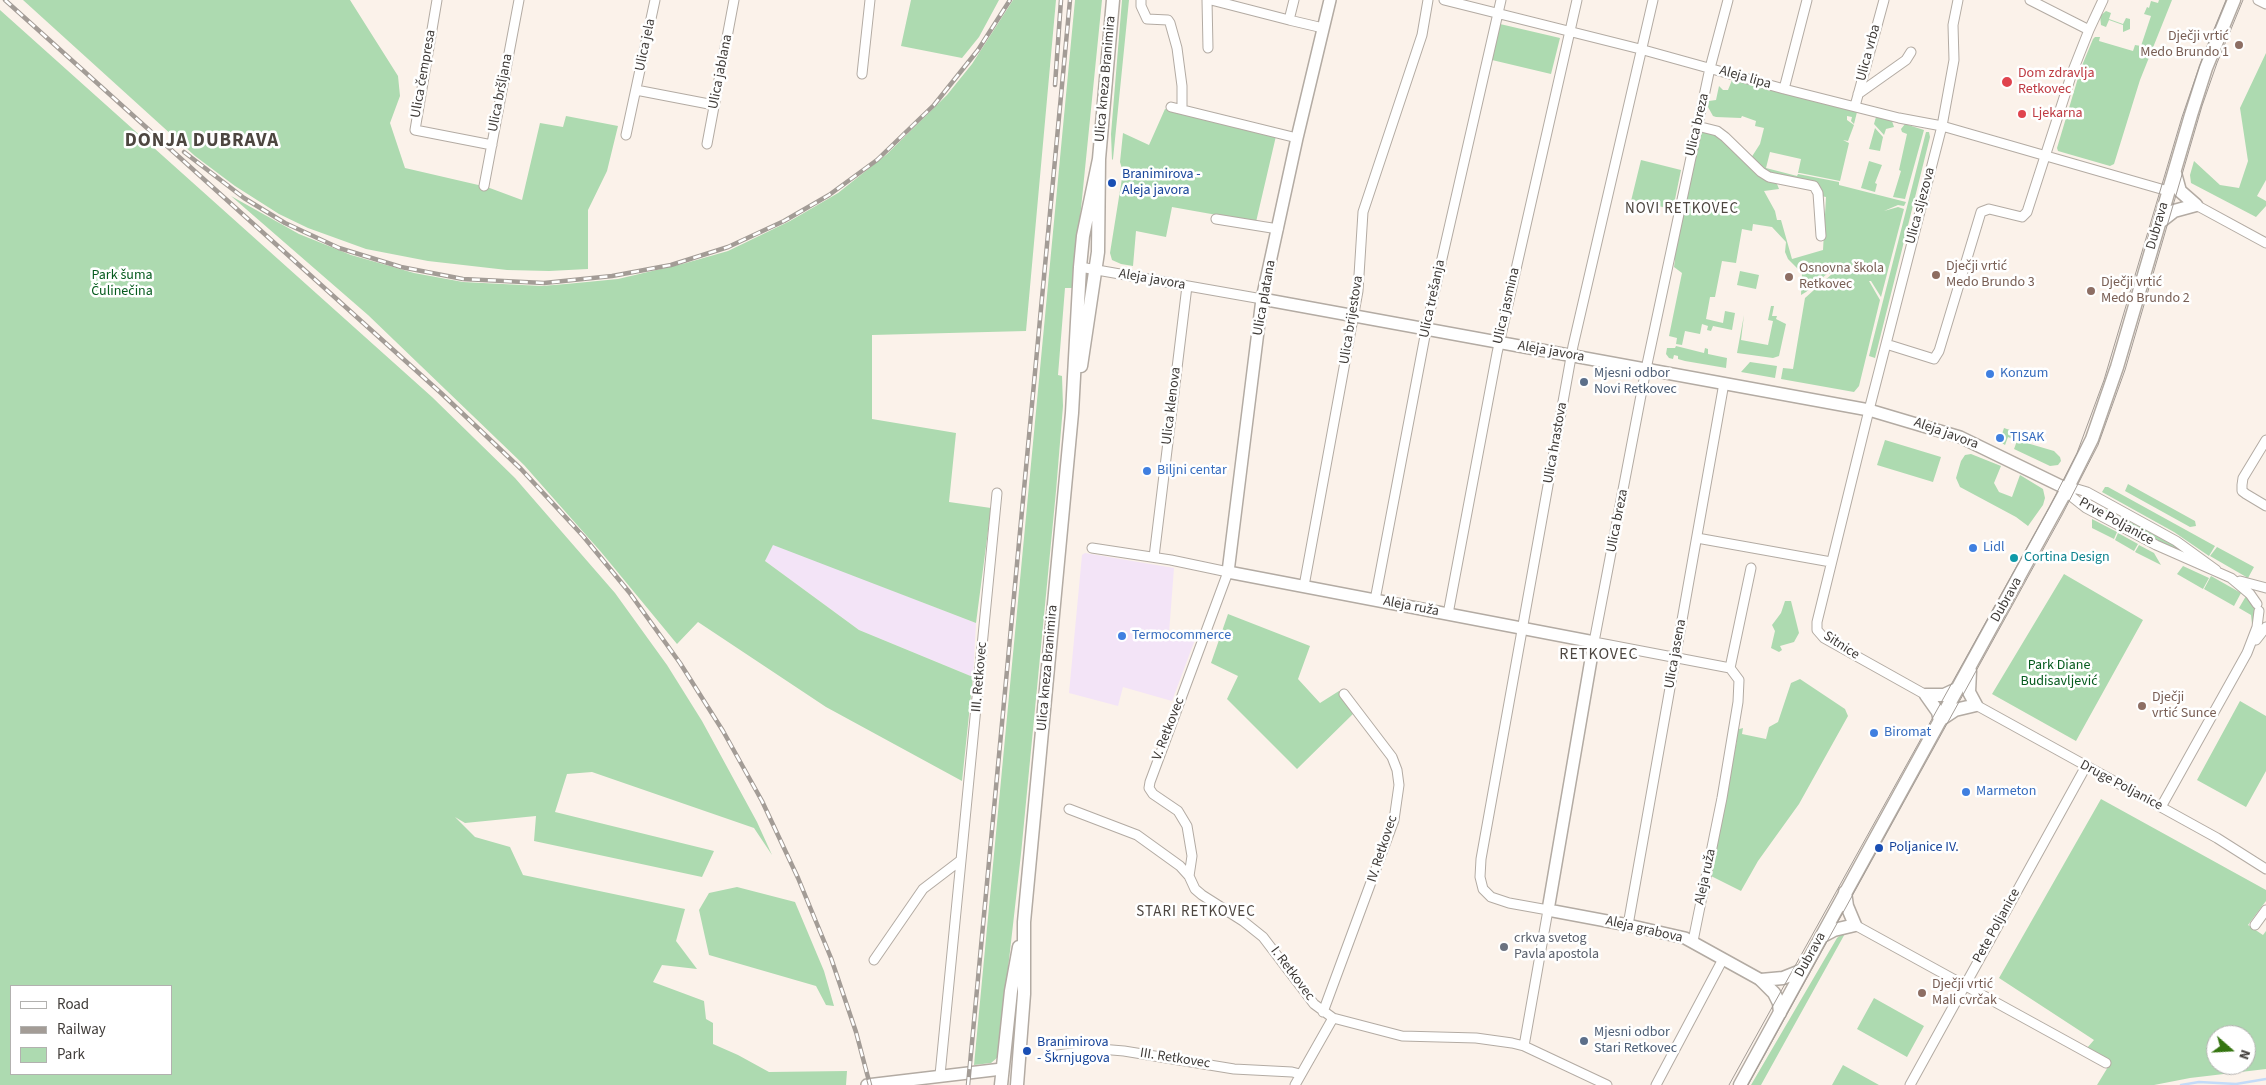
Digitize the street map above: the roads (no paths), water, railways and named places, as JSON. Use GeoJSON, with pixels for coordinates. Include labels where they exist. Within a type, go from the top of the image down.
{"type":"FeatureCollection","features":[{"type":"Feature","properties":{"kind":"main road","name":"Ulica kneza Branimira"},"geometry":{"type":"LineString","coordinates":[[1072,414],[1099,236],[1099,159],[1113,0]]}},
{"type":"Feature","properties":{"kind":"main road","name":"Dubrava"},"geometry":{"type":"LineString","coordinates":[[1740,1085],[2068,490],[2092,439],[2107,399],[2206,68],[2234,0]]}},
{"type":"Feature","properties":{"kind":"main road","name":"Ulica kneza Branimira"},"geometry":{"type":"LineString","coordinates":[[1001,1085],[1011,991],[1024,922],[1072,414],[1083,236],[1099,159]]}},
{"type":"Feature","properties":{"kind":"main road"},"geometry":{"type":"LineString","coordinates":[[2175,168],[2180,192],[2196,205]]}},
{"type":"Feature","properties":{"kind":"main road"},"geometry":{"type":"LineString","coordinates":[[2160,222],[2174,211],[2196,205]]}},
{"type":"Feature","properties":{"kind":"main road"},"geometry":{"type":"LineString","coordinates":[[1926,695],[1938,712],[1940,721],[1954,710],[1976,706],[1968,686],[1973,661]]}},
{"type":"Feature","properties":{"kind":"main road"},"geometry":{"type":"LineString","coordinates":[[1926,695],[1944,695],[1957,689]]}},
{"type":"Feature","properties":{"kind":"main road"},"geometry":{"type":"LineString","coordinates":[[1821,937],[1834,930],[1856,925],[1847,906],[1845,892]]}},
{"type":"Feature","properties":{"kind":"main road","name":"Ulica kneza Branimira"},"geometry":{"type":"LineString","coordinates":[[1017,1085],[1024,994],[1024,922]]}},
{"type":"Feature","properties":{"kind":"main road"},"geometry":{"type":"LineString","coordinates":[[1761,980],[1783,978],[1803,970]]}},
{"type":"Feature","properties":{"kind":"main road"},"geometry":{"type":"LineString","coordinates":[[1761,980],[1774,993],[1779,1003],[1780,1013]]}},
{"type":"Feature","properties":{"kind":"street","name":"Ulica čempresa"},"geometry":{"type":"LineString","coordinates":[[437,0],[415,130],[492,145]]}},
{"type":"Feature","properties":{"kind":"street","name":"Ulica bršljana"},"geometry":{"type":"LineString","coordinates":[[484,186],[518,0]]}},
{"type":"Feature","properties":{"kind":"street","name":"Ulica jela"},"geometry":{"type":"LineString","coordinates":[[626,135],[655,0]]}},
{"type":"Feature","properties":{"kind":"street","name":"Ulica jablana"},"geometry":{"type":"LineString","coordinates":[[707,144],[734,0]]}},
{"type":"Feature","properties":{"kind":"street"},"geometry":{"type":"LineString","coordinates":[[1141,0],[1141,6],[1147,19],[1168,20],[1170,23],[1177,48],[1182,86],[1182,109]]}},
{"type":"Feature","properties":{"kind":"street"},"geometry":{"type":"LineString","coordinates":[[1207,0],[1208,48]]}},
{"type":"Feature","properties":{"kind":"street"},"geometry":{"type":"LineString","coordinates":[[1211,0],[1323,28]]}},
{"type":"Feature","properties":{"kind":"street"},"geometry":{"type":"LineString","coordinates":[[1289,20],[1294,0]]}},
{"type":"Feature","properties":{"kind":"street","name":"Ulica platana"},"geometry":{"type":"LineString","coordinates":[[1228,572],[1262,299],[1297,138],[1330,0]]}},
{"type":"Feature","properties":{"kind":"street","name":"Ulica brijestova"},"geometry":{"type":"LineString","coordinates":[[1304,586],[1360,278],[1360,240],[1363,212],[1422,35],[1428,0]]}},
{"type":"Feature","properties":{"kind":"street","name":"Aleja lipa"},"geometry":{"type":"LineString","coordinates":[[1444,0],[1640,49],[1784,89],[1899,118],[1942,126],[2168,191]]}},
{"type":"Feature","properties":{"kind":"street","name":"Ulica trešanja"},"geometry":{"type":"LineString","coordinates":[[1375,600],[1426,330],[1500,0]]}},
{"type":"Feature","properties":{"kind":"street","name":"Ulica jasmina"},"geometry":{"type":"LineString","coordinates":[[1448,614],[1499,343],[1577,0]]}},
{"type":"Feature","properties":{"kind":"street","name":"Ulica hrastova"},"geometry":{"type":"LineString","coordinates":[[1548,910],[1509,903],[1491,897],[1483,889],[1480,877],[1481,860],[1572,356],[1640,49],[1653,0]]}},
{"type":"Feature","properties":{"kind":"street","name":"Ulica breza"},"geometry":{"type":"LineString","coordinates":[[1524,1046],[1594,642],[1646,369],[1710,68],[1728,0]]}},
{"type":"Feature","properties":{"kind":"street"},"geometry":{"type":"LineString","coordinates":[[1784,89],[1807,0]]}},
{"type":"Feature","properties":{"kind":"street","name":"Ulica vrba"},"geometry":{"type":"LineString","coordinates":[[1855,106],[1884,0]]}},
{"type":"Feature","properties":{"kind":"street","name":"Ulica sljezova"},"geometry":{"type":"LineString","coordinates":[[1868,410],[1942,126],[1954,60],[1953,25],[1958,0]]}},
{"type":"Feature","properties":{"kind":"street"},"geometry":{"type":"LineString","coordinates":[[2030,0],[2089,30]]}},
{"type":"Feature","properties":{"kind":"street"},"geometry":{"type":"LineString","coordinates":[[1886,344],[1934,359],[1939,351],[1981,212],[1989,209],[2022,217],[2028,212],[2072,73],[2103,0]]}},
{"type":"Feature","properties":{"kind":"street"},"geometry":{"type":"LineString","coordinates":[[2258,0],[2266,4]]}},
{"type":"Feature","properties":{"kind":"street"},"geometry":{"type":"LineString","coordinates":[[862,74],[867,1]]}},
{"type":"Feature","properties":{"kind":"street"},"geometry":{"type":"LineString","coordinates":[[1858,94],[1906,60],[1911,52]]}},
{"type":"Feature","properties":{"kind":"street","name":"Ulica jela"},"geometry":{"type":"LineString","coordinates":[[636,90],[714,105]]}},
{"type":"Feature","properties":{"kind":"street"},"geometry":{"type":"LineString","coordinates":[[1171,107],[1297,138]]}},
{"type":"Feature","properties":{"kind":"street"},"geometry":{"type":"LineString","coordinates":[[1698,126],[1717,131],[1761,172],[1769,177],[1814,186],[1818,193],[1821,236]]}},
{"type":"Feature","properties":{"kind":"street"},"geometry":{"type":"LineString","coordinates":[[2196,205],[2266,243]]}},
{"type":"Feature","properties":{"kind":"street"},"geometry":{"type":"LineString","coordinates":[[1216,219],[1278,229]]}},
{"type":"Feature","properties":{"kind":"street","name":"Aleja javora"},"geometry":{"type":"LineString","coordinates":[[1080,267],[1868,410],[1960,437],[2068,490]]}},
{"type":"Feature","properties":{"kind":"street","name":"Ulica klenova"},"geometry":{"type":"LineString","coordinates":[[1154,557],[1187,286]]}},
{"type":"Feature","properties":{"kind":"street","name":"Ulica jasena"},"geometry":{"type":"LineString","coordinates":[[1628,925],[1724,383]]}},
{"type":"Feature","properties":{"kind":"street","name":"Sitnice"},"geometry":{"type":"LineString","coordinates":[[1868,410],[1816,622],[1817,630],[1824,638],[1926,695]]}},
{"type":"Feature","properties":{"kind":"street"},"geometry":{"type":"LineString","coordinates":[[2266,440],[2243,478],[2242,485],[2242,491],[2266,506]]}},
{"type":"Feature","properties":{"kind":"street","name":"Prve Poljanice"},"geometry":{"type":"LineString","coordinates":[[2216,570],[2176,541],[2099,498],[2082,490],[2068,490],[2072,497],[2086,508],[2156,545],[2231,578],[2255,587],[2266,588]]}},
{"type":"Feature","properties":{"kind":"street","name":"III. Retkovec"},"geometry":{"type":"LineString","coordinates":[[940,1075],[997,493]]}},
{"type":"Feature","properties":{"kind":"street"},"geometry":{"type":"LineString","coordinates":[[1697,538],[1831,562]]}},
{"type":"Feature","properties":{"kind":"street","name":"Aleja ruža"},"geometry":{"type":"LineString","coordinates":[[1092,548],[1154,557],[1730,668],[1739,680],[1738,702],[1722,798],[1693,942]]}},
{"type":"Feature","properties":{"kind":"street"},"geometry":{"type":"LineString","coordinates":[[1730,668],[1751,568]]}},
{"type":"Feature","properties":{"kind":"street","name":"V. Retkovec"},"geometry":{"type":"LineString","coordinates":[[1189,876],[1192,856],[1186,826],[1178,811],[1152,794],[1149,788],[1228,572]]}},
{"type":"Feature","properties":{"kind":"street","name":"Prve Poljanice"},"geometry":{"type":"LineString","coordinates":[[2231,578],[2250,594],[2261,611]]}},
{"type":"Feature","properties":{"kind":"street"},"geometry":{"type":"LineString","coordinates":[[2247,653],[2259,621],[2261,611],[2260,594],[2266,588]]}},
{"type":"Feature","properties":{"kind":"street"},"geometry":{"type":"LineString","coordinates":[[2161,807],[2247,653],[2266,627]]}},
{"type":"Feature","properties":{"kind":"street","name":"IV. Retkovec"},"geometry":{"type":"LineString","coordinates":[[1322,1012],[1371,886],[1394,820],[1399,785],[1397,770],[1392,758],[1344,694]]}},
{"type":"Feature","properties":{"kind":"street","name":"Druge Poljanice"},"geometry":{"type":"LineString","coordinates":[[1976,706],[2085,768],[2217,838],[2266,869]]}},
{"type":"Feature","properties":{"kind":"street","name":"Pete Poljanice"},"geometry":{"type":"LineString","coordinates":[[1910,1085],[2085,768]]}},
{"type":"Feature","properties":{"kind":"street","name":"I. Retkovec"},"geometry":{"type":"LineString","coordinates":[[1070,809],[1137,835],[1180,866],[1189,876],[1195,889],[1202,895],[1243,921],[1263,937],[1314,1004],[1322,1012],[1333,1018],[1402,1036],[1486,1039],[1524,1046],[1606,1085]]}},
{"type":"Feature","properties":{"kind":"street"},"geometry":{"type":"LineString","coordinates":[[874,960],[923,889],[961,860]]}},
{"type":"Feature","properties":{"kind":"street","name":"Aleja grabova"},"geometry":{"type":"LineString","coordinates":[[1548,910],[1628,925],[1693,942],[1761,980]]}},
{"type":"Feature","properties":{"kind":"street"},"geometry":{"type":"LineString","coordinates":[[2255,925],[2266,910]]}},
{"type":"Feature","properties":{"kind":"street"},"geometry":{"type":"LineString","coordinates":[[1856,925],[2106,1063]]}},
{"type":"Feature","properties":{"kind":"street"},"geometry":{"type":"LineString","coordinates":[[1656,1085],[1723,959]]}},
{"type":"Feature","properties":{"kind":"street"},"geometry":{"type":"LineString","coordinates":[[1295,1085],[1333,1018]]}},
{"type":"Feature","properties":{"kind":"street","name":"III. Retkovec"},"geometry":{"type":"LineString","coordinates":[[1051,1056],[1100,1049],[1124,1050],[1234,1069],[1300,1074]]}},
{"type":"Feature","properties":{"kind":"street"},"geometry":{"type":"LineString","coordinates":[[867,1085],[1002,1068]]}},
{"type":"Feature","properties":{"kind":"waterway"},"geometry":{"type":"LineString","coordinates":[[2181,1085],[2199,1082],[2236,1084],[2266,1079]]}},
{"type":"Feature","properties":{"kind":"tram line"},"geometry":{"type":"LineString","coordinates":[[1729,1085],[2049,508],[2077,453],[2104,380],[2182,117],[2203,56],[2226,0]]}},
{"type":"Feature","properties":{"kind":"tram line"},"geometry":{"type":"LineString","coordinates":[[1748,1085],[2062,515],[2098,445],[2125,370],[2202,106],[2217,63],[2243,0]]}},
{"type":"Feature","properties":{"kind":"railway"},"geometry":{"type":"LineString","coordinates":[[5,0],[441,393],[521,469],[583,536],[629,592],[680,663],[723,731],[762,801],[798,878],[831,958],[856,1032],[870,1085]]}},
{"type":"Feature","properties":{"kind":"railway"},"geometry":{"type":"LineString","coordinates":[[184,152],[244,198],[285,223],[339,248],[401,267],[463,279],[544,283],[612,276],[671,265],[728,247],[784,221],[829,195],[877,160],[934,105],[978,50],[1010,0]]}},
{"type":"Feature","properties":{"kind":"railway"},"geometry":{"type":"LineString","coordinates":[[1055,85],[1061,0]]}},
{"type":"Feature","properties":{"kind":"railway"},"geometry":{"type":"LineString","coordinates":[[968,1085],[1070,0]]}},
{"type":"Feature","properties":{"kind":"place","name":"Dječji vrtić Medo Brundo 1"},"geometry":{"type":"Point","coordinates":[2239,45]}},
{"type":"Feature","properties":{"kind":"place","name":"Dom zdravlja Retkovec"},"geometry":{"type":"Point","coordinates":[2007,82]}},
{"type":"Feature","properties":{"kind":"place","name":"Ljekarna"},"geometry":{"type":"Point","coordinates":[2022,114]}},
{"type":"Feature","properties":{"kind":"place","name":"Branimirova - Aleja javora"},"geometry":{"type":"Point","coordinates":[1112,183]}},
{"type":"Feature","properties":{"kind":"place","name":"Dječji vrtić Medo Brundo 3"},"geometry":{"type":"Point","coordinates":[1936,275]}},
{"type":"Feature","properties":{"kind":"place","name":"Osnovna škola Retkovec"},"geometry":{"type":"Point","coordinates":[1789,277]}},
{"type":"Feature","properties":{"kind":"place","name":"Dječji vrtić Medo Brundo 2"},"geometry":{"type":"Point","coordinates":[2091,291]}},
{"type":"Feature","properties":{"kind":"place","name":"Konzum"},"geometry":{"type":"Point","coordinates":[1990,374]}},
{"type":"Feature","properties":{"kind":"place","name":"Mjesni odbor Novi Retkovec"},"geometry":{"type":"Point","coordinates":[1584,382]}},
{"type":"Feature","properties":{"kind":"place","name":"TISAK"},"geometry":{"type":"Point","coordinates":[2000,438]}},
{"type":"Feature","properties":{"kind":"place","name":"Biljni centar"},"geometry":{"type":"Point","coordinates":[1147,471]}},
{"type":"Feature","properties":{"kind":"place","name":"Lidl"},"geometry":{"type":"Point","coordinates":[1973,548]}},
{"type":"Feature","properties":{"kind":"place","name":"Cortina Design"},"geometry":{"type":"Point","coordinates":[2014,558]}},
{"type":"Feature","properties":{"kind":"place","name":"Termocommerce"},"geometry":{"type":"Point","coordinates":[1122,636]}},
{"type":"Feature","properties":{"kind":"place","name":"Dječji vrtić Sunce"},"geometry":{"type":"Point","coordinates":[2142,706]}},
{"type":"Feature","properties":{"kind":"place","name":"Biromat"},"geometry":{"type":"Point","coordinates":[1874,733]}},
{"type":"Feature","properties":{"kind":"place","name":"Marmeton"},"geometry":{"type":"Point","coordinates":[1966,792]}},
{"type":"Feature","properties":{"kind":"place","name":"Poljanice IV."},"geometry":{"type":"Point","coordinates":[1879,848]}},
{"type":"Feature","properties":{"kind":"place","name":"crkva svetog Pavla apostola"},"geometry":{"type":"Point","coordinates":[1504,947]}},
{"type":"Feature","properties":{"kind":"place","name":"Dječji vrtić Mali cvrčak"},"geometry":{"type":"Point","coordinates":[1922,993]}},
{"type":"Feature","properties":{"kind":"place","name":"Mjesni odbor Stari Retkovec"},"geometry":{"type":"Point","coordinates":[1584,1041]}},
{"type":"Feature","properties":{"kind":"place","name":"Branimirova - Škrnjugova"},"geometry":{"type":"Point","coordinates":[1027,1051]}},
{"type":"Feature","properties":{"kind":"district","name":"DONJA DUBRAVA"},"geometry":{"type":"Point","coordinates":[202,142]}},
{"type":"Feature","properties":{"kind":"district","name":"NOVI RETKOVEC"},"geometry":{"type":"Point","coordinates":[1682,210]}},
{"type":"Feature","properties":{"kind":"district","name":"RETKOVEC"},"geometry":{"type":"Point","coordinates":[1599,655]}},
{"type":"Feature","properties":{"kind":"district","name":"STARI RETKOVEC"},"geometry":{"type":"Point","coordinates":[1196,913]}},
{"type":"Feature","properties":{"kind":"park label","name":"Park šuma Čulinečina"},"geometry":{"type":"Point","coordinates":[122,284]}},
{"type":"Feature","properties":{"kind":"park label","name":"Park Diane Budisavljević"},"geometry":{"type":"Point","coordinates":[2059,674]}}]}
